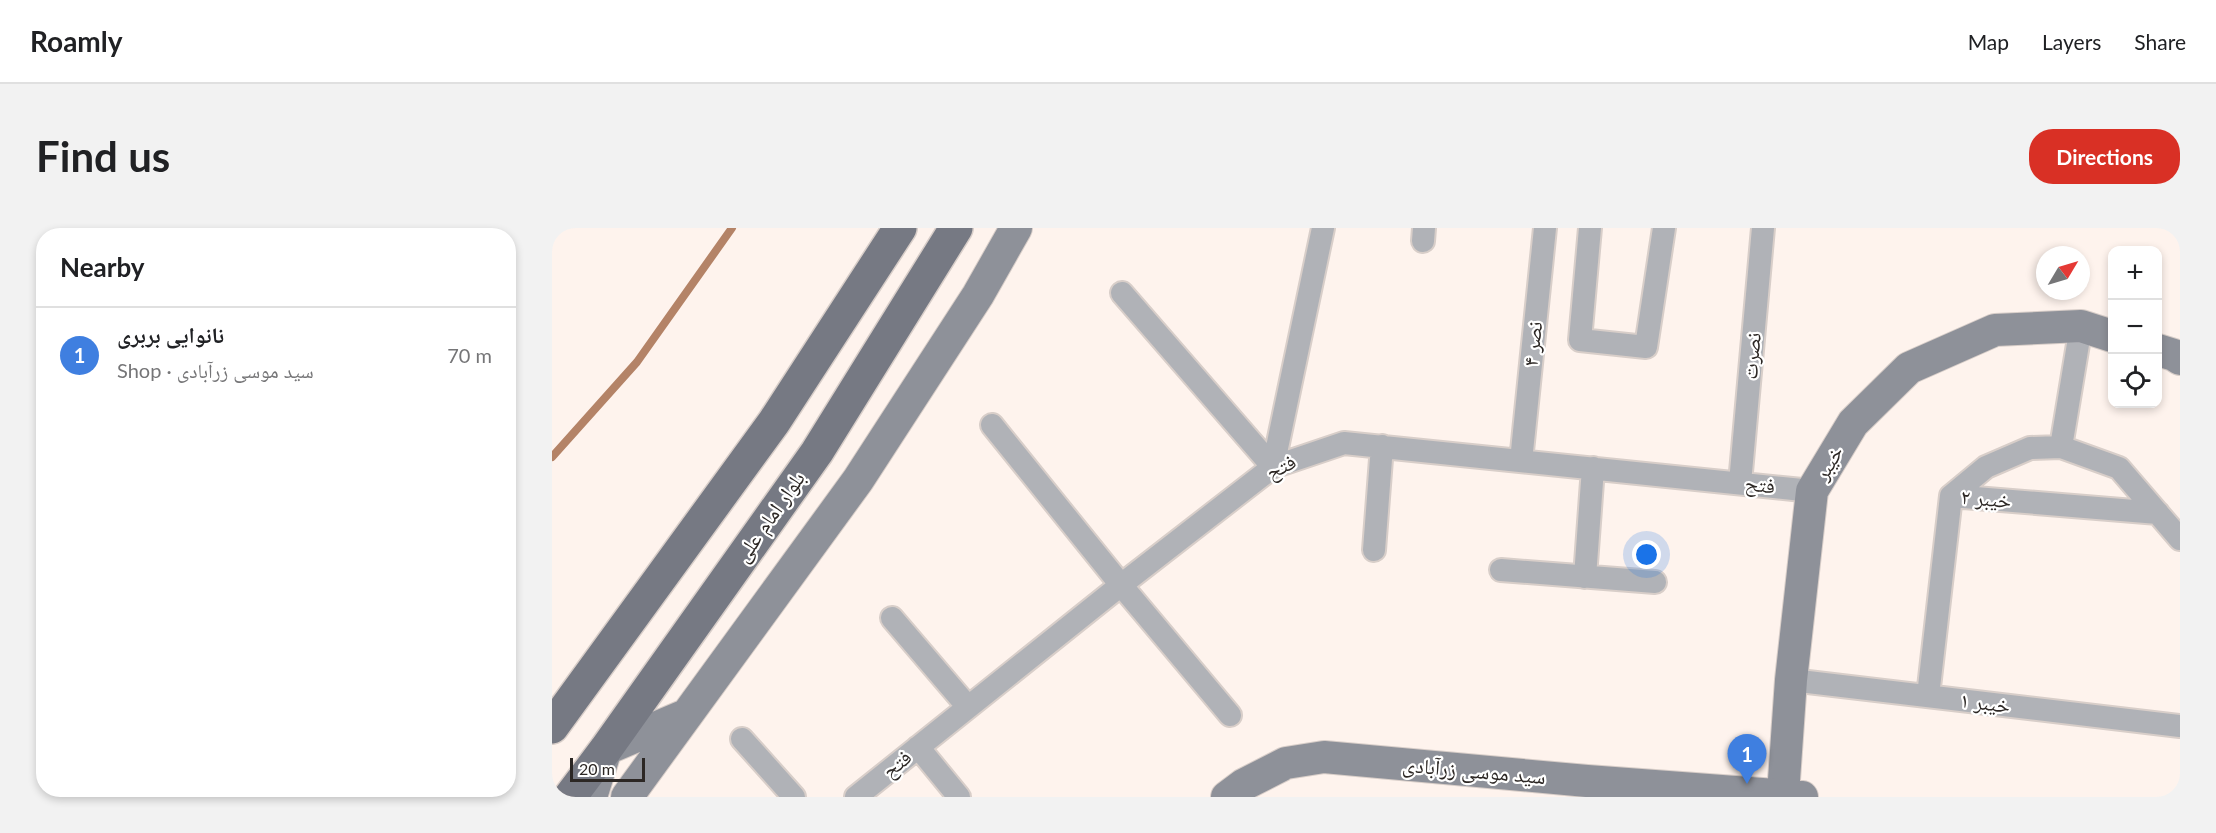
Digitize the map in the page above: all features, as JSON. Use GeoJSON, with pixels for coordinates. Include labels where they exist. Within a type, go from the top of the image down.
{"type":"FeatureCollection","features":[{"type":"Feature","properties":{"kind":"main road"},"geometry":{"type":"LineString","coordinates":[[552,727],[774,422],[900,228]]}},
{"type":"Feature","properties":{"kind":"main road","name":"بلوار امام علی"},"geometry":{"type":"LineString","coordinates":[[570,797],[817,452],[956,228]]}},
{"type":"Feature","properties":{"kind":"street"},"geometry":{"type":"LineString","coordinates":[[627,797],[858,480],[978,295],[1016,228]]}},
{"type":"Feature","properties":{"kind":"street"},"geometry":{"type":"LineString","coordinates":[[1273,466],[1323,228]]}},
{"type":"Feature","properties":{"kind":"street","name":"نصر ۴"},"geometry":{"type":"LineString","coordinates":[[1521,461],[1545,228]]}},
{"type":"Feature","properties":{"kind":"street"},"geometry":{"type":"LineString","coordinates":[[1590,228],[1580,340],[1646,347],[1664,228]]}},
{"type":"Feature","properties":{"kind":"street","name":"نصرت"},"geometry":{"type":"LineString","coordinates":[[1740,483],[1763,228]]}},
{"type":"Feature","properties":{"kind":"street"},"geometry":{"type":"LineString","coordinates":[[1122,293],[1273,466]]}},
{"type":"Feature","properties":{"kind":"street"},"geometry":{"type":"LineString","coordinates":[[2061,447],[2081,326]]}},
{"type":"Feature","properties":{"kind":"street","name":"خیبر"},"geometry":{"type":"LineString","coordinates":[[1792,796],[1791,680],[1812,491],[1853,423],[1909,368],[1995,330],[2081,326],[2108,335]]}},
{"type":"Feature","properties":{"kind":"street"},"geometry":{"type":"LineString","coordinates":[[2162,351],[2174,355],[2180,360]]}},
{"type":"Feature","properties":{"kind":"street"},"geometry":{"type":"LineString","coordinates":[[992,426],[1230,715]]}},
{"type":"Feature","properties":{"kind":"street","name":"فتح"},"geometry":{"type":"LineString","coordinates":[[856,797],[1273,466],[1344,442],[1812,491]]}},
{"type":"Feature","properties":{"kind":"street"},"geometry":{"type":"LineString","coordinates":[[1374,550],[1382,446]]}},
{"type":"Feature","properties":{"kind":"street","name":"خیبر ۲"},"geometry":{"type":"LineString","coordinates":[[1951,496],[1986,467],[2030,448],[2061,447],[2119,468],[2180,539]]}},
{"type":"Feature","properties":{"kind":"street"},"geometry":{"type":"LineString","coordinates":[[1585,577],[1593,468]]}},
{"type":"Feature","properties":{"kind":"street"},"geometry":{"type":"LineString","coordinates":[[1928,696],[1951,496]]}},
{"type":"Feature","properties":{"kind":"street","name":"خیبر ۲"},"geometry":{"type":"LineString","coordinates":[[1951,496],[2158,513]]}},
{"type":"Feature","properties":{"kind":"street"},"geometry":{"type":"LineString","coordinates":[[1501,570],[1655,582]]}},
{"type":"Feature","properties":{"kind":"street"},"geometry":{"type":"LineString","coordinates":[[892,618],[968,707]]}},
{"type":"Feature","properties":{"kind":"street","name":"خیبر ۱"},"geometry":{"type":"LineString","coordinates":[[1791,680],[2180,726]]}},
{"type":"Feature","properties":{"kind":"street"},"geometry":{"type":"LineString","coordinates":[[591,797],[606,749],[687,715]]}},
{"type":"Feature","properties":{"kind":"street"},"geometry":{"type":"LineString","coordinates":[[742,739],[794,797]]}},
{"type":"Feature","properties":{"kind":"street"},"geometry":{"type":"LineString","coordinates":[[918,747],[959,797]]}},
{"type":"Feature","properties":{"kind":"street","name":"سید موسی زرآبادی"},"geometry":{"type":"LineString","coordinates":[[1227,797],[1243,785],[1286,763],[1324,757],[1587,789],[1792,796]]}},
{"type":"Feature","properties":{"kind":"waterway"},"geometry":{"type":"LineString","coordinates":[[552,457],[637,362],[732,228]]}},
{"type":"Feature","properties":{"kind":"place","name":"نانوایی بربری"},"geometry":{"type":"Point","coordinates":[1747,784]}}]}
